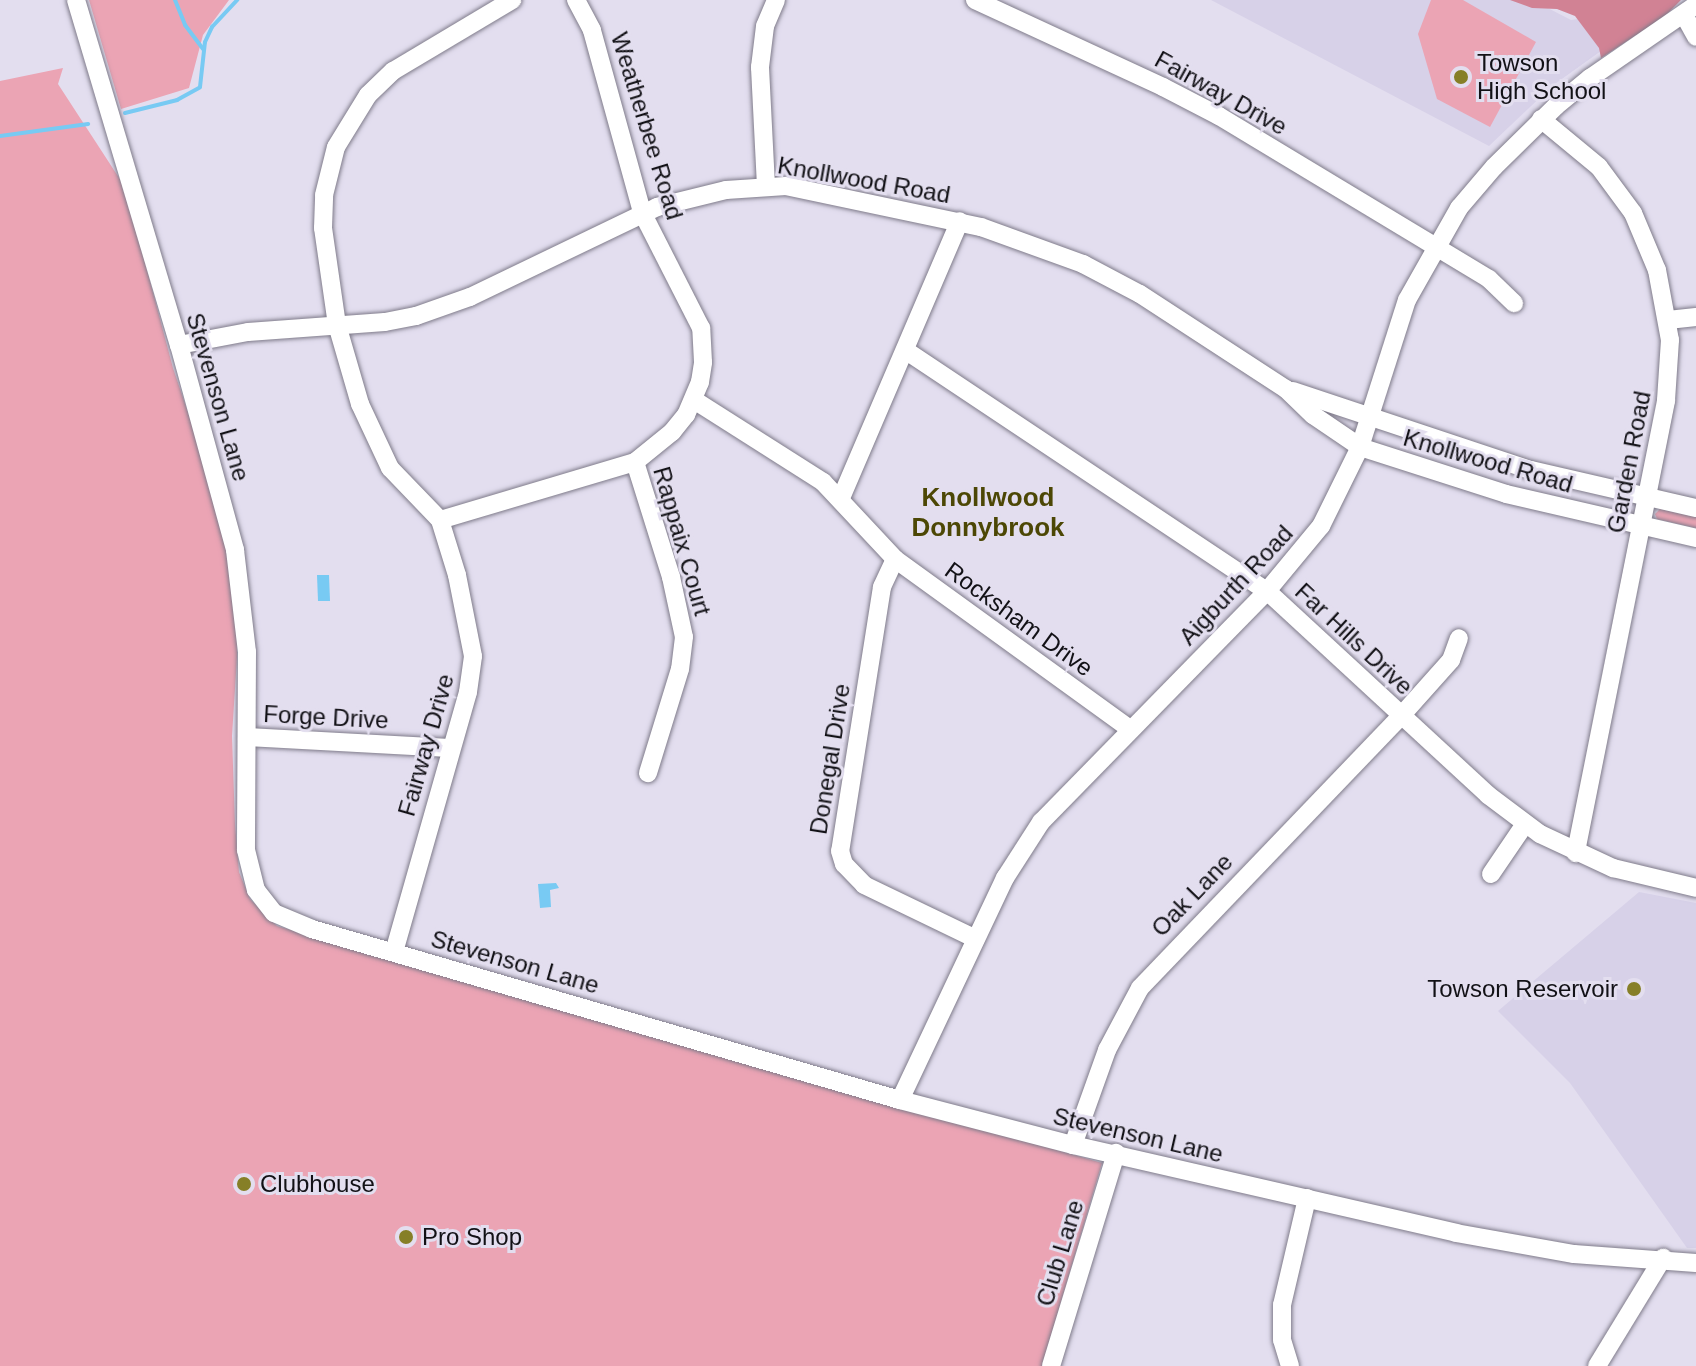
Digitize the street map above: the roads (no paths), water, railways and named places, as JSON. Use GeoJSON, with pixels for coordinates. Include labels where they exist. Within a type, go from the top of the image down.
{"type":"FeatureCollection","features":[{"type":"Feature","properties":{"kind":"street","name":"Stevenson Lane"},"geometry":{"type":"LineString","coordinates":[[76,0],[179,345],[240,575],[246,627],[246,850],[256,890],[264,903],[290,922],[900,1100],[1073,1145],[1456,1233],[1574,1254],[1663,1258],[1696,1263]]}},
{"type":"Feature","properties":{"kind":"street","name":"Fairway Drive"},"geometry":{"type":"LineString","coordinates":[[394,952],[472,679],[473,656],[460,589],[440,520],[390,468],[360,404],[337,325],[323,228],[324,195],[336,147],[350,120],[393,71],[512,0]]}},
{"type":"Feature","properties":{"kind":"street","name":"Weatherbee Road"},"geometry":{"type":"LineString","coordinates":[[440,520],[635,462],[672,432],[694,400],[703,362],[701,328],[642,212],[592,30],[576,0]]}},
{"type":"Feature","properties":{"kind":"street"},"geometry":{"type":"LineString","coordinates":[[766,186],[760,67],[765,26],[776,0]]}},
{"type":"Feature","properties":{"kind":"street","name":"Fairway Drive"},"geometry":{"type":"LineString","coordinates":[[975,0],[1163,87],[1489,279],[1514,303]]}},
{"type":"Feature","properties":{"kind":"street"},"geometry":{"type":"LineString","coordinates":[[1690,10],[1696,37]]}},
{"type":"Feature","properties":{"kind":"street","name":"Aigburth Road"},"geometry":{"type":"LineString","coordinates":[[900,1100],[1005,878],[1041,822],[1267,591],[1321,526],[1360,447],[1403,311],[1435,246],[1475,188],[1541,119],[1590,78],[1690,10]]}},
{"type":"Feature","properties":{"kind":"street","name":"Garden Road"},"geometry":{"type":"LineString","coordinates":[[1541,119],[1592,160],[1626,202],[1653,255],[1668,320],[1669,380],[1576,853]]}},
{"type":"Feature","properties":{"kind":"street","name":"Knollwood Road"},"geometry":{"type":"LineString","coordinates":[[179,345],[248,332],[398,320],[448,307],[642,212],[679,200],[766,186],[803,188],[960,221],[1022,239],[1114,279],[1286,389],[1313,415],[1360,447],[1506,494],[1696,538]]}},
{"type":"Feature","properties":{"kind":"street"},"geometry":{"type":"LineString","coordinates":[[841,498],[960,221]]}},
{"type":"Feature","properties":{"kind":"street"},"geometry":{"type":"LineString","coordinates":[[1668,320],[1696,317]]}},
{"type":"Feature","properties":{"kind":"street","name":"Far Hills Drive"},"geometry":{"type":"LineString","coordinates":[[905,350],[1267,591],[1401,716],[1525,824],[1576,853],[1637,876],[1696,888]]}},
{"type":"Feature","properties":{"kind":"street","name":"Knollwood Road"},"geometry":{"type":"LineString","coordinates":[[1286,389],[1531,470],[1696,508]]}},
{"type":"Feature","properties":{"kind":"street","name":"Rocksham Drive"},"geometry":{"type":"LineString","coordinates":[[694,400],[813,475],[841,498],[873,539],[895,559],[1130,729]]}},
{"type":"Feature","properties":{"kind":"street","name":"Rappaix Court"},"geometry":{"type":"LineString","coordinates":[[635,462],[671,577],[684,637],[680,669],[648,773]]}},
{"type":"Feature","properties":{"kind":"street","name":"Donegal Drive"},"geometry":{"type":"LineString","coordinates":[[895,559],[882,587],[840,851],[844,864],[864,885],[976,939]]}},
{"type":"Feature","properties":{"kind":"street","name":"Oak Lane"},"geometry":{"type":"LineString","coordinates":[[1073,1145],[1107,1050],[1140,988],[1401,716],[1451,660],[1459,638]]}},
{"type":"Feature","properties":{"kind":"street","name":"Forge Drive"},"geometry":{"type":"LineString","coordinates":[[247,737],[450,748]]}},
{"type":"Feature","properties":{"kind":"street"},"geometry":{"type":"LineString","coordinates":[[1491,874],[1525,824]]}},
{"type":"Feature","properties":{"kind":"street","name":"Club Lane"},"geometry":{"type":"LineString","coordinates":[[1051,1366],[1116,1153]]}},
{"type":"Feature","properties":{"kind":"street"},"geometry":{"type":"LineString","coordinates":[[1290,1366],[1282,1340],[1282,1305],[1307,1198]]}},
{"type":"Feature","properties":{"kind":"street","name":"Stevenson Lane"},"geometry":{"type":"LineString","coordinates":[[1663,1258],[1696,1255]]}},
{"type":"Feature","properties":{"kind":"street"},"geometry":{"type":"LineString","coordinates":[[1597,1366],[1663,1258]]}},
{"type":"Feature","properties":{"kind":"water"},"geometry":{"type":"Polygon","coordinates":[[[317,575],[329,575],[330,601],[318,601],[317,575]]]}},
{"type":"Feature","properties":{"kind":"water"},"geometry":{"type":"Polygon","coordinates":[[[556,883],[559,888],[550,890],[551,907],[540,908],[538,884],[556,883]]]}},
{"type":"Feature","properties":{"kind":"waterway"},"geometry":{"type":"LineString","coordinates":[[175,0],[185,25],[203,49]]}},
{"type":"Feature","properties":{"kind":"waterway"},"geometry":{"type":"LineString","coordinates":[[125,113],[177,100],[200,87],[205,42],[212,27],[237,0]]}},
{"type":"Feature","properties":{"kind":"waterway"},"geometry":{"type":"LineString","coordinates":[[0,136],[88,124]]}},
{"type":"Feature","properties":{"kind":"place","name":"Towson High School"},"geometry":{"type":"Point","coordinates":[1461,77]}},
{"type":"Feature","properties":{"kind":"place","name":"Towson Reservoir"},"geometry":{"type":"Point","coordinates":[1634,989]}},
{"type":"Feature","properties":{"kind":"place","name":"Clubhouse"},"geometry":{"type":"Point","coordinates":[244,1184]}},
{"type":"Feature","properties":{"kind":"place","name":"Pro Shop"},"geometry":{"type":"Point","coordinates":[406,1237]}},
{"type":"Feature","properties":{"kind":"district","name":"Knollwood Donnybrook"},"geometry":{"type":"Point","coordinates":[988,513]}}]}
